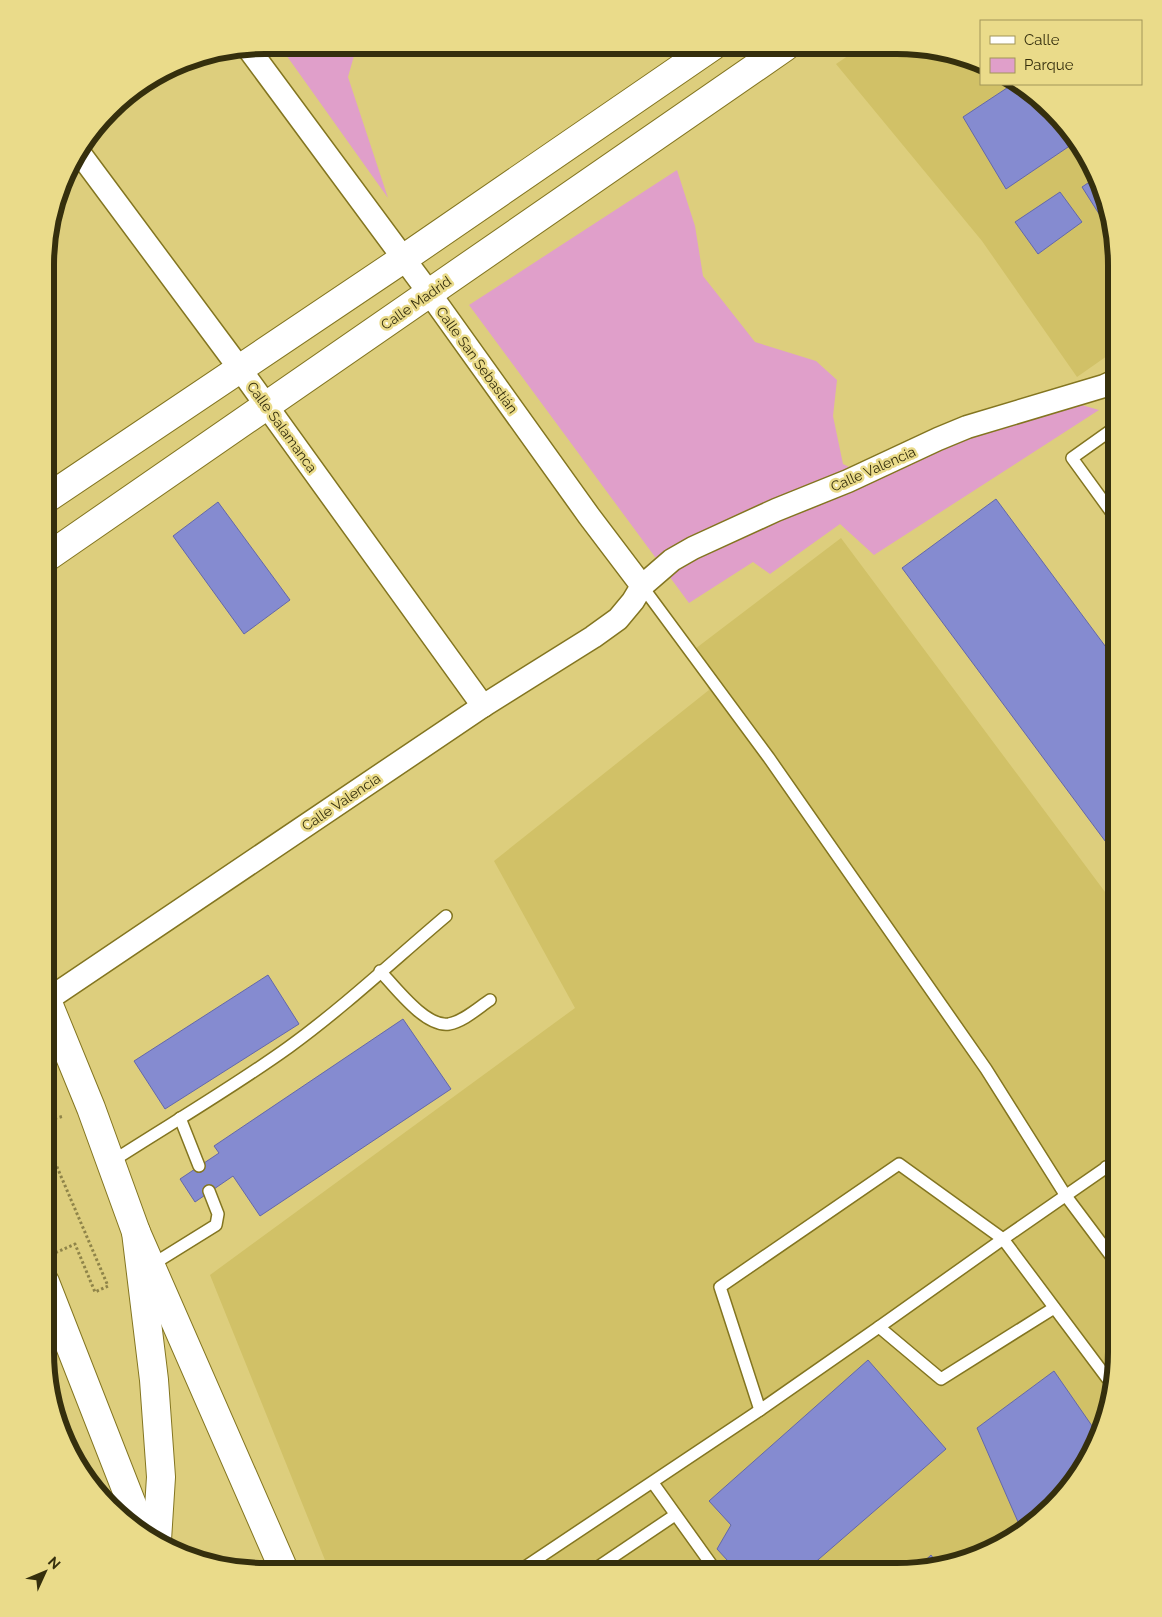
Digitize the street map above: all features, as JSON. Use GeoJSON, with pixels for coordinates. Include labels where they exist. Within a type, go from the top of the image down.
{"type":"FeatureCollection","features":[{"type":"Feature","properties":{"kind":"street","name":"Calle San Sebastián"},"geometry":{"type":"LineString","coordinates":[[252,54],[430,294],[589,516],[637,594]]}},
{"type":"Feature","properties":{"kind":"street"},"geometry":{"type":"LineString","coordinates":[[54,494],[403,259],[701,54]]}},
{"type":"Feature","properties":{"kind":"street","name":"Calle Madrid"},"geometry":{"type":"LineString","coordinates":[[54,552],[430,294],[774,54]]}},
{"type":"Feature","properties":{"kind":"street","name":"Calle Salamanca"},"geometry":{"type":"LineString","coordinates":[[83,158],[267,405],[483,706]]}},
{"type":"Feature","properties":{"kind":"street","name":"Calle Valencia"},"geometry":{"type":"LineString","coordinates":[[54,994],[483,706],[593,637],[618,619],[637,594],[672,560],[692,548],[776,510],[848,481],[967,427],[1108,384]]}},
{"type":"Feature","properties":{"kind":"street"},"geometry":{"type":"LineString","coordinates":[[54,1018],[91,1108],[150,1266],[281,1563]]}},
{"type":"Feature","properties":{"kind":"street"},"geometry":{"type":"LineString","coordinates":[[136,1232],[152,1362],[161,1477],[157,1534]]}},
{"type":"Feature","properties":{"kind":"street"},"geometry":{"type":"LineString","coordinates":[[54,1305],[139,1522]]}},
{"type":"Feature","properties":{"kind":"lane"},"geometry":{"type":"LineString","coordinates":[[1108,432],[1072,458],[1108,508]]}},
{"type":"Feature","properties":{"kind":"lane"},"geometry":{"type":"LineString","coordinates":[[637,594],[769,758],[969,1044],[1066,1196],[1108,1253]]}},
{"type":"Feature","properties":{"kind":"lane"},"geometry":{"type":"LineString","coordinates":[[111,1162],[289,1046],[446,916]]}},
{"type":"Feature","properties":{"kind":"lane"},"geometry":{"type":"LineString","coordinates":[[380,971],[421,1014],[439,1024],[449,1024],[458,1021],[490,1000]]}},
{"type":"Feature","properties":{"kind":"lane"},"geometry":{"type":"LineString","coordinates":[[180,1118],[199,1166]]}},
{"type":"Feature","properties":{"kind":"lane"},"geometry":{"type":"LineString","coordinates":[[760,1410],[720,1287],[899,1164],[1003,1238],[1106,1377]]}},
{"type":"Feature","properties":{"kind":"lane"},"geometry":{"type":"LineString","coordinates":[[531,1563],[880,1328],[1003,1238],[1106,1167],[1108,1170]]}},
{"type":"Feature","properties":{"kind":"lane"},"geometry":{"type":"LineString","coordinates":[[150,1266],[216,1226],[218,1214],[209,1192]]}},
{"type":"Feature","properties":{"kind":"lane"},"geometry":{"type":"LineString","coordinates":[[880,1328],[941,1379],[1054,1308]]}},
{"type":"Feature","properties":{"kind":"lane"},"geometry":{"type":"LineString","coordinates":[[653,1482],[710,1563]]}},
{"type":"Feature","properties":{"kind":"lane"},"geometry":{"type":"LineString","coordinates":[[604,1563],[676,1515]]}},
{"type":"Feature","properties":{"kind":"path"},"geometry":{"type":"LineString","coordinates":[[54,1160],[108,1286],[94,1292],[75,1244],[54,1253]]}},
{"type":"Feature","properties":{"kind":"shaded area"},"geometry":{"type":"Polygon","coordinates":[[[851,54],[911,54],[952,61],[980,71],[980,85],[1008,85],[1015,89],[1056,126],[1073,147],[1087,171],[1101,210],[1108,251],[1108,355],[1077,377],[982,241],[836,64],[851,54]]]}},
{"type":"Feature","properties":{"kind":"shaded area"},"geometry":{"type":"Polygon","coordinates":[[[841,538],[1108,896],[1108,1366],[1101,1407],[1087,1446],[1065,1481],[1036,1511],[1015,1528],[991,1542],[965,1552],[925,1561],[911,1563],[326,1563],[210,1275],[575,1008],[494,861],[709,690],[691,652],[841,538]]]}},
{"type":"Feature","properties":{"kind":"green space"},"geometry":{"type":"Polygon","coordinates":[[[285,54],[354,54],[348,77],[388,198],[285,54]]]}},
{"type":"Feature","properties":{"kind":"green space"},"geometry":{"type":"Polygon","coordinates":[[[677,170],[695,226],[703,276],[755,342],[816,361],[837,380],[833,416],[843,464],[870,477],[1044,394],[1099,410],[874,555],[840,524],[770,574],[753,562],[689,603],[469,305],[677,170]]]}},
{"type":"Feature","properties":{"kind":"building"},"geometry":{"type":"Polygon","coordinates":[[[1010,86],[1036,106],[1071,145],[1006,189],[963,117],[1010,86]]]}},
{"type":"Feature","properties":{"kind":"building"},"geometry":{"type":"Polygon","coordinates":[[[1091,181],[1103,221],[1082,187],[1091,181]]]}},
{"type":"Feature","properties":{"kind":"building"},"geometry":{"type":"Polygon","coordinates":[[[1060,192],[1082,222],[1038,254],[1015,222],[1060,192]]]}},
{"type":"Feature","properties":{"kind":"building"},"geometry":{"type":"Polygon","coordinates":[[[996,499],[1108,650],[1108,845],[902,568],[996,499]]]}},
{"type":"Feature","properties":{"kind":"building"},"geometry":{"type":"Polygon","coordinates":[[[218,502],[290,600],[244,634],[173,536],[218,502]]]}},
{"type":"Feature","properties":{"kind":"building"},"geometry":{"type":"Polygon","coordinates":[[[268,975],[299,1024],[165,1109],[134,1061],[268,975]]]}},
{"type":"Feature","properties":{"kind":"building"},"geometry":{"type":"Polygon","coordinates":[[[403,1019],[451,1089],[260,1216],[233,1176],[195,1202],[180,1179],[219,1153],[214,1146],[403,1019]]]}},
{"type":"Feature","properties":{"kind":"building"},"geometry":{"type":"Polygon","coordinates":[[[868,1360],[946,1449],[814,1563],[730,1563],[717,1549],[731,1525],[709,1501],[868,1360]]]}},
{"type":"Feature","properties":{"kind":"building"},"geometry":{"type":"Polygon","coordinates":[[[1054,1371],[1094,1428],[1087,1446],[1065,1481],[1036,1511],[1019,1525],[977,1428],[1054,1371]]]}},
{"type":"Feature","properties":{"kind":"building"},"geometry":{"type":"Polygon","coordinates":[[[931,1555],[934,1560],[925,1561],[931,1555]]]}}]}
